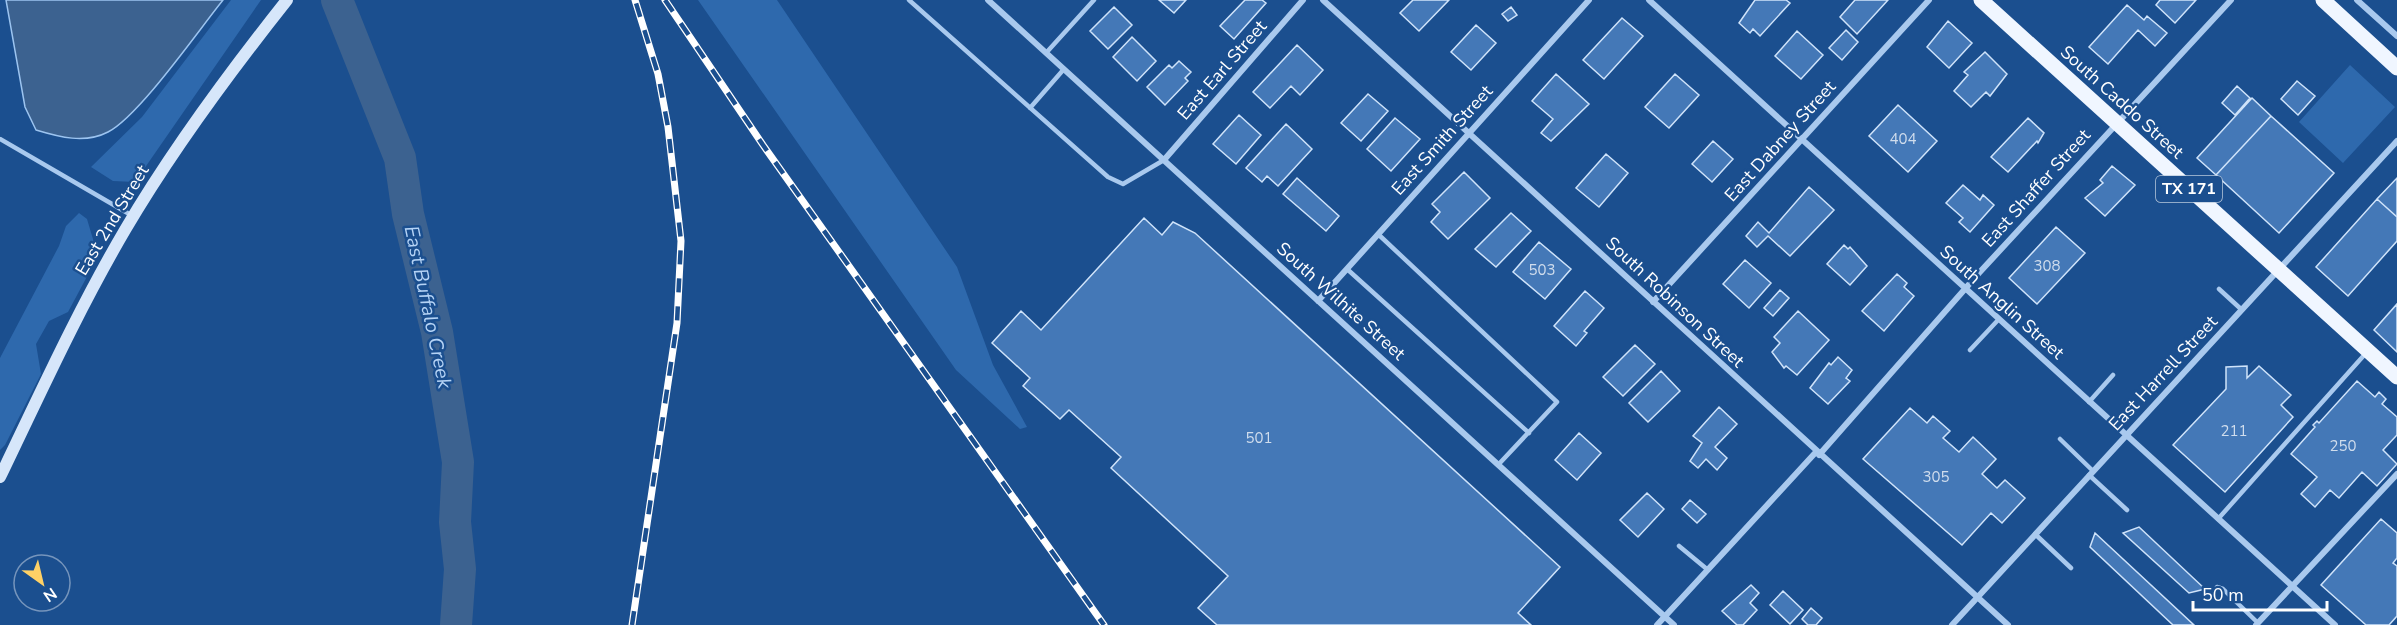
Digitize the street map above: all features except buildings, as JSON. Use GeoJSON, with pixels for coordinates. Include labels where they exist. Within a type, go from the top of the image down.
{"type":"FeatureCollection","features":[{"type":"Feature","properties":{"kind":"main road","name":"South Caddo Street"},"geometry":{"type":"LineString","coordinates":[[1981,0],[2397,378]]}},
{"type":"Feature","properties":{"kind":"main road"},"geometry":{"type":"LineString","coordinates":[[2323,0],[2397,68]]}},
{"type":"Feature","properties":{"kind":"main road","name":"East 2nd Street"},"geometry":{"type":"LineString","coordinates":[[0,477],[76,319],[134,216],[180,143],[286,2]]}},
{"type":"Feature","properties":{"kind":"street","name":"South Wilhite Street"},"geometry":{"type":"LineString","coordinates":[[988,0],[1674,625]]}},
{"type":"Feature","properties":{"kind":"street","name":"East Earl Street"},"geometry":{"type":"LineString","coordinates":[[1164,160],[1303,0]]}},
{"type":"Feature","properties":{"kind":"street","name":"South Robinson Street"},"geometry":{"type":"LineString","coordinates":[[1323,0],[2008,625]]}},
{"type":"Feature","properties":{"kind":"street","name":"East Smith Street"},"geometry":{"type":"LineString","coordinates":[[1318,300],[1589,0]]}},
{"type":"Feature","properties":{"kind":"street","name":"South Anglin Street"},"geometry":{"type":"LineString","coordinates":[[1649,0],[2335,625]]}},
{"type":"Feature","properties":{"kind":"street","name":"East Dabney Street"},"geometry":{"type":"LineString","coordinates":[[1653,302],[1929,0]]}},
{"type":"Feature","properties":{"kind":"street","name":"East Shaffer Street"},"geometry":{"type":"LineString","coordinates":[[1657,625],[1818,454],[2116,123],[2231,0]]}},
{"type":"Feature","properties":{"kind":"street"},"geometry":{"type":"LineString","coordinates":[[2357,0],[2397,36]]}},
{"type":"Feature","properties":{"kind":"street","name":"East Harrell Street"},"geometry":{"type":"LineString","coordinates":[[1952,625],[2397,141]]}},
{"type":"Feature","properties":{"kind":"street"},"geometry":{"type":"LineString","coordinates":[[2257,624],[2397,474]]}},
{"type":"Feature","properties":{"kind":"lane"},"geometry":{"type":"LineString","coordinates":[[909,0],[1108,177],[1124,184],[1164,160]]}},
{"type":"Feature","properties":{"kind":"lane"},"geometry":{"type":"LineString","coordinates":[[1046,53],[1094,0]]}},
{"type":"Feature","properties":{"kind":"lane"},"geometry":{"type":"LineString","coordinates":[[1030,108],[1064,69]]}},
{"type":"Feature","properties":{"kind":"lane"},"geometry":{"type":"LineString","coordinates":[[0,139],[134,216]]}},
{"type":"Feature","properties":{"kind":"lane"},"geometry":{"type":"LineString","coordinates":[[1379,234],[1557,402],[1498,465]]}},
{"type":"Feature","properties":{"kind":"lane"},"geometry":{"type":"LineString","coordinates":[[1347,269],[1529,433]]}},
{"type":"Feature","properties":{"kind":"lane"},"geometry":{"type":"LineString","coordinates":[[2219,289],[2242,310]]}},
{"type":"Feature","properties":{"kind":"lane"},"geometry":{"type":"LineString","coordinates":[[1970,350],[1999,319]]}},
{"type":"Feature","properties":{"kind":"lane"},"geometry":{"type":"LineString","coordinates":[[2218,520],[2368,351]]}},
{"type":"Feature","properties":{"kind":"lane"},"geometry":{"type":"LineString","coordinates":[[2089,402],[2113,375]]}},
{"type":"Feature","properties":{"kind":"lane"},"geometry":{"type":"LineString","coordinates":[[2060,440],[2127,510]]}},
{"type":"Feature","properties":{"kind":"lane"},"geometry":{"type":"LineString","coordinates":[[2035,534],[2071,568]]}},
{"type":"Feature","properties":{"kind":"lane"},"geometry":{"type":"LineString","coordinates":[[1679,546],[1708,570]]}},
{"type":"Feature","properties":{"kind":"lane"},"geometry":{"type":"LineString","coordinates":[[2217,587],[2223,589],[2257,624]]}},
{"type":"Feature","properties":{"kind":"shaded area"},"geometry":{"type":"Polygon","coordinates":[[[6,0],[223,0],[168,72],[136,109],[108,132],[90,138],[81,138],[63,137],[36,130],[25,107],[6,0]]]}},
{"type":"Feature","properties":{"kind":"shaded area"},"geometry":{"type":"Polygon","coordinates":[[[231,0],[261,0],[135,182],[113,181],[91,167],[142,117],[231,0]]]}},
{"type":"Feature","properties":{"kind":"shaded area"},"geometry":{"type":"Polygon","coordinates":[[[698,0],[777,0],[957,267],[993,365],[1027,427],[1020,429],[956,370],[698,0]]]}},
{"type":"Feature","properties":{"kind":"shaded area"},"geometry":{"type":"Polygon","coordinates":[[[2350,65],[2395,107],[2343,163],[2299,122],[2350,65]]]}},
{"type":"Feature","properties":{"kind":"shaded area"},"geometry":{"type":"Polygon","coordinates":[[[79,213],[87,219],[98,256],[68,312],[49,321],[36,344],[41,374],[5,445],[0,450],[0,358],[59,246],[66,226],[79,213]]]}},
{"type":"Feature","properties":{"kind":"waterway","name":"East Buffalo Creek"},"geometry":{"type":"LineString","coordinates":[[337,0],[400,158],[408,214],[437,332],[458,462],[455,522],[460,569],[456,625]]}},
{"type":"Feature","properties":{"kind":"railway"},"geometry":{"type":"LineString","coordinates":[[632,625],[677,323],[681,241],[668,127],[658,74],[635,0]]}},
{"type":"Feature","properties":{"kind":"railway"},"geometry":{"type":"LineString","coordinates":[[665,0],[763,145],[1104,625]]}}]}
